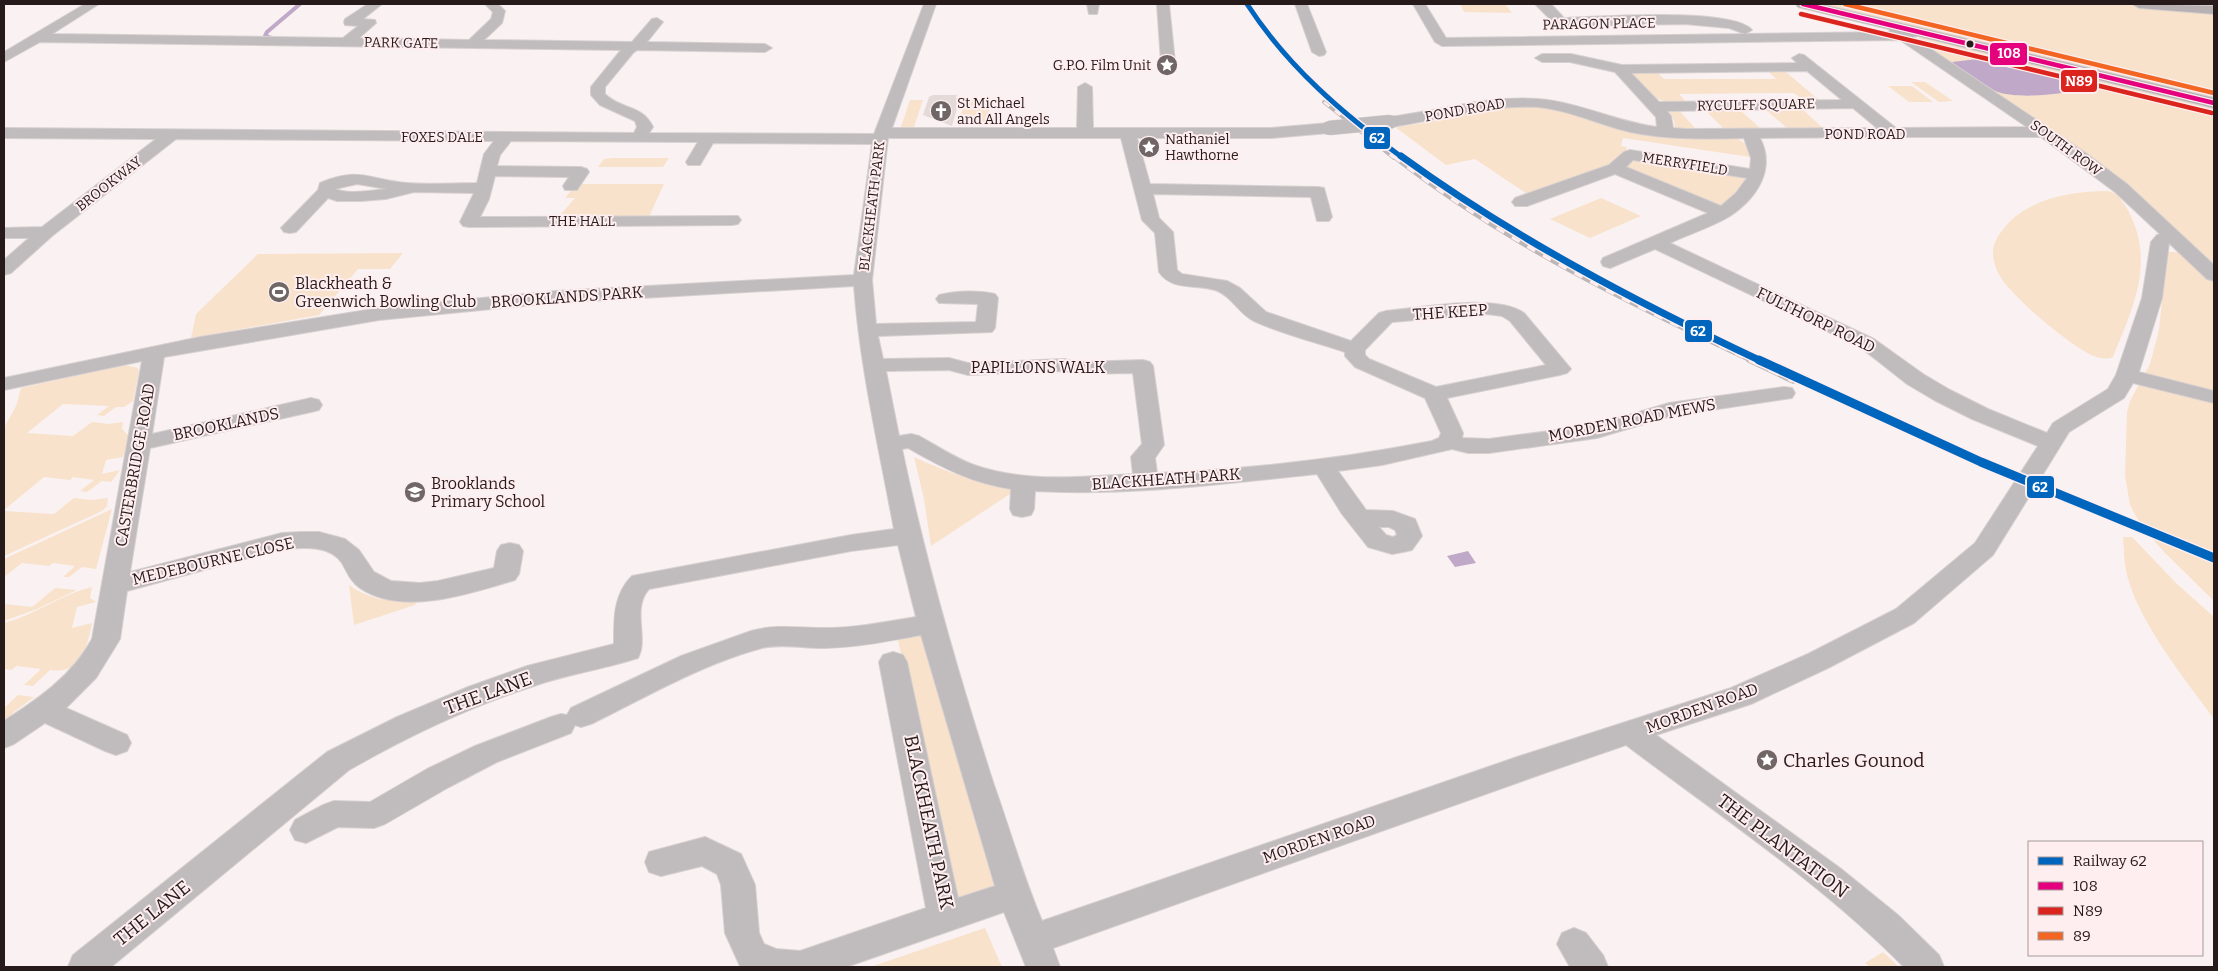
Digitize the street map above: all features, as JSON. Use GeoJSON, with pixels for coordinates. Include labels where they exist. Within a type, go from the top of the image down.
{"type":"FeatureCollection","features":[{"type":"Feature","properties":{"kind":"main road"},"geometry":{"type":"LineString","coordinates":[[1803,4],[1888,25],[1910,34],[2214,103]]}},
{"type":"Feature","properties":{"kind":"main road"},"geometry":{"type":"LineString","coordinates":[[2139,4],[2214,10]]}},
{"type":"Feature","properties":{"kind":"street"},"geometry":{"type":"LineString","coordinates":[[4,58],[93,4]]}},
{"type":"Feature","properties":{"kind":"street"},"geometry":{"type":"LineString","coordinates":[[345,43],[370,23],[350,22],[376,4]]}},
{"type":"Feature","properties":{"kind":"street"},"geometry":{"type":"LineString","coordinates":[[471,45],[497,20],[499,11],[491,4]]}},
{"type":"Feature","properties":{"kind":"street","name":"BLACKHEATH PARK"},"geometry":{"type":"LineString","coordinates":[[930,4],[881,136],[863,280],[867,330],[908,535],[931,624],[968,750],[1014,894],[1037,954]]}},
{"type":"Feature","properties":{"kind":"street"},"geometry":{"type":"LineString","coordinates":[[1163,4],[1168,62]]}},
{"type":"Feature","properties":{"kind":"street"},"geometry":{"type":"LineString","coordinates":[[1301,4],[1319,52]]}},
{"type":"Feature","properties":{"kind":"street","name":"PARAGON PLACE"},"geometry":{"type":"LineString","coordinates":[[1419,4],[1442,42],[1774,38],[1910,34]]}},
{"type":"Feature","properties":{"kind":"street","name":"PARAGON PLACE"},"geometry":{"type":"LineString","coordinates":[[1541,4],[1546,6],[1561,22],[1702,20],[1741,27],[1756,38]]}},
{"type":"Feature","properties":{"kind":"street"},"geometry":{"type":"LineString","coordinates":[[638,138],[645,127],[641,118],[605,102],[598,95],[598,87],[628,50],[649,33],[656,22]]}},
{"type":"Feature","properties":{"kind":"street","name":"SOUTH ROW"},"geometry":{"type":"LineString","coordinates":[[1910,34],[2129,194],[2214,276]]}},
{"type":"Feature","properties":{"kind":"street","name":"PARK GATE"},"geometry":{"type":"LineString","coordinates":[[37,38],[765,48]]}},
{"type":"Feature","properties":{"kind":"street","name":"RYCULFF SQUARE"},"geometry":{"type":"LineString","coordinates":[[1774,38],[1785,53],[1810,67],[1894,134]]}},
{"type":"Feature","properties":{"kind":"street"},"geometry":{"type":"LineString","coordinates":[[1617,67],[1644,60],[1785,53]]}},
{"type":"Feature","properties":{"kind":"street"},"geometry":{"type":"LineString","coordinates":[[1542,58],[1571,58],[1617,67],[1810,67]]}},
{"type":"Feature","properties":{"kind":"street"},"geometry":{"type":"LineString","coordinates":[[1617,67],[1663,116],[1666,132]]}},
{"type":"Feature","properties":{"kind":"street"},"geometry":{"type":"LineString","coordinates":[[1085,86],[1085,133]]}},
{"type":"Feature","properties":{"kind":"street","name":"POND ROAD"},"geometry":{"type":"LineString","coordinates":[[881,136],[1271,133],[1390,122],[1437,115],[1478,105],[1515,102],[1560,106],[1623,125],[1666,132],[1750,134],[2045,132]]}},
{"type":"Feature","properties":{"kind":"street","name":"RYCULFF SQUARE"},"geometry":{"type":"LineString","coordinates":[[1655,107],[1857,104]]}},
{"type":"Feature","properties":{"kind":"street","name":"FOXES DALE"},"geometry":{"type":"LineString","coordinates":[[4,133],[505,138],[881,136]]}},
{"type":"Feature","properties":{"kind":"street"},"geometry":{"type":"LineString","coordinates":[[1128,133],[1151,220],[1164,232],[1168,272],[1176,279],[1220,285],[1233,292],[1246,306],[1260,316],[1355,349],[1355,356],[1362,364],[1434,394],[1452,433],[1449,442]]}},
{"type":"Feature","properties":{"kind":"street"},"geometry":{"type":"LineString","coordinates":[[1610,262],[1656,244],[1723,213],[1746,194],[1758,175],[1759,152],[1750,134]]}},
{"type":"Feature","properties":{"kind":"street","name":"BROOKWAY"},"geometry":{"type":"LineString","coordinates":[[4,269],[46,232],[171,135]]}},
{"type":"Feature","properties":{"kind":"street","name":"THE HALL"},"geometry":{"type":"LineString","coordinates":[[505,138],[492,154],[481,199],[469,222],[732,220]]}},
{"type":"Feature","properties":{"kind":"street"},"geometry":{"type":"LineString","coordinates":[[694,162],[708,138]]}},
{"type":"Feature","properties":{"kind":"street","name":"MERRYFIELD"},"geometry":{"type":"LineString","coordinates":[[1723,213],[1614,168],[1630,155],[1758,175]]}},
{"type":"Feature","properties":{"kind":"street"},"geometry":{"type":"LineString","coordinates":[[1521,202],[1614,168]]}},
{"type":"Feature","properties":{"kind":"street"},"geometry":{"type":"LineString","coordinates":[[290,228],[326,191],[337,196],[361,196],[386,194],[407,188],[581,172],[571,186]]}},
{"type":"Feature","properties":{"kind":"street"},"geometry":{"type":"LineString","coordinates":[[1143,190],[1318,192],[1322,217]]}},
{"type":"Feature","properties":{"kind":"street"},"geometry":{"type":"LineString","coordinates":[[4,233],[46,232]]}},
{"type":"Feature","properties":{"kind":"street","name":"MORDEN ROAD"},"geometry":{"type":"LineString","coordinates":[[1037,954],[1528,766],[1741,696],[1818,661],[1905,616],[1984,549],[2061,428],[2116,392],[2128,375],[2152,298],[2160,242],[2162,239],[2174,237]]}},
{"type":"Feature","properties":{"kind":"street","name":"FULTHORP ROAD"},"geometry":{"type":"LineString","coordinates":[[1656,244],[1867,343],[1915,379],[1942,395],[1980,414],[2052,443]]}},
{"type":"Feature","properties":{"kind":"street","name":"BROOKLANDS PARK"},"geometry":{"type":"LineString","coordinates":[[4,384],[153,364],[261,332],[461,304],[616,292],[863,280]]}},
{"type":"Feature","properties":{"kind":"street"},"geometry":{"type":"LineString","coordinates":[[867,330],[985,328],[988,298],[946,299]]}},
{"type":"Feature","properties":{"kind":"street","name":"THE KEEP"},"geometry":{"type":"LineString","coordinates":[[1355,349],[1386,317],[1497,308],[1508,311],[1517,317],[1560,369],[1434,394]]}},
{"type":"Feature","properties":{"kind":"street","name":"CASTERBRIDGE ROAD"},"geometry":{"type":"LineString","coordinates":[[4,736],[44,710],[76,683],[96,660],[106,639],[153,364]]}},
{"type":"Feature","properties":{"kind":"street","name":"PAPILLONS WALK"},"geometry":{"type":"LineString","coordinates":[[873,365],[949,364],[968,369],[1054,366],[1079,368],[1144,366],[1153,446],[1143,457],[1146,482]]}},
{"type":"Feature","properties":{"kind":"street"},"geometry":{"type":"LineString","coordinates":[[2128,375],[2214,396]]}},
{"type":"Feature","properties":{"kind":"street","name":"MORDEN ROAD MEWS"},"geometry":{"type":"LineString","coordinates":[[1449,442],[1468,446],[1488,446],[1597,431],[1669,410],[1784,393]]}},
{"type":"Feature","properties":{"kind":"street","name":"BROOKLANDS"},"geometry":{"type":"LineString","coordinates":[[140,443],[311,405]]}},
{"type":"Feature","properties":{"kind":"street","name":"BLACKHEATH PARK"},"geometry":{"type":"LineString","coordinates":[[889,444],[911,441],[963,469],[994,479],[1023,483],[1065,485],[1211,478],[1323,466],[1382,458],[1438,447],[1449,442]]}},
{"type":"Feature","properties":{"kind":"street"},"geometry":{"type":"LineString","coordinates":[[1323,466],[1351,508],[1361,518]]}},
{"type":"Feature","properties":{"kind":"street"},"geometry":{"type":"LineString","coordinates":[[1022,509],[1023,483]]}},
{"type":"Feature","properties":{"kind":"street","name":"THE LANE"},"geometry":{"type":"LineString","coordinates":[[85,967],[338,761],[384,735],[466,699],[529,677],[628,651],[629,596],[641,582],[851,543],[908,535]]}},
{"type":"Feature","properties":{"kind":"street","name":"MEDEBOURNE CLOSE"},"geometry":{"type":"LineString","coordinates":[[114,585],[282,541],[306,540],[339,546],[349,555],[357,570],[369,582],[384,588],[406,592],[432,591],[506,574],[510,551]]}},
{"type":"Feature","properties":{"kind":"street"},"geometry":{"type":"LineString","coordinates":[[306,830],[334,814],[374,814],[438,778],[486,754],[571,721],[691,663],[761,638],[789,636],[825,638],[865,635],[931,624]]}},
{"type":"Feature","properties":{"kind":"street","name":"BLACKHEATH PARK"},"geometry":{"type":"LineString","coordinates":[[893,662],[946,917],[1014,894]]}},
{"type":"Feature","properties":{"kind":"street"},"geometry":{"type":"LineString","coordinates":[[44,710],[116,743]]}},
{"type":"Feature","properties":{"kind":"street","name":"THE PLANTATION"},"geometry":{"type":"LineString","coordinates":[[1631,733],[1828,878],[1886,926],[1927,967]]}},
{"type":"Feature","properties":{"kind":"street"},"geometry":{"type":"LineString","coordinates":[[661,862],[705,851],[728,864],[738,885],[742,934],[752,955],[774,966],[800,967],[946,917]]}},
{"type":"Feature","properties":{"kind":"shaded area"},"geometry":{"type":"Polygon","coordinates":[[[1460,4],[1506,5],[1512,13],[1464,12],[1460,4]]]}},
{"type":"Feature","properties":{"kind":"shaded area"},"geometry":{"type":"Polygon","coordinates":[[[1810,4],[2214,4],[2214,601],[2164,552],[2142,527],[2130,505],[2125,476],[2127,412],[2130,401],[2150,364],[2159,330],[2167,252],[2200,252],[2130,188],[1916,41],[1928,33],[1810,4]]]}},
{"type":"Feature","properties":{"kind":"shaded area"},"geometry":{"type":"Polygon","coordinates":[[[1978,59],[2004,61],[2043,70],[2080,84],[2083,88],[2064,93],[2040,95],[2017,95],[1998,92],[1952,62],[1978,59]]]}},
{"type":"Feature","properties":{"kind":"shaded area"},"geometry":{"type":"Polygon","coordinates":[[[1766,69],[1808,71],[1786,72],[1819,100],[1841,101],[1806,102],[1794,93],[1679,94],[1687,103],[1669,102],[1649,94],[1632,74],[1634,72],[1655,70],[1664,79],[1776,79],[1766,69]]]}},
{"type":"Feature","properties":{"kind":"shaded area"},"geometry":{"type":"Polygon","coordinates":[[[1911,82],[1925,82],[1953,101],[1939,102],[1911,82]]]}},
{"type":"Feature","properties":{"kind":"shaded area"},"geometry":{"type":"Polygon","coordinates":[[[1888,86],[1912,86],[1933,102],[1909,102],[1888,86]]]}},
{"type":"Feature","properties":{"kind":"shaded area"},"geometry":{"type":"Polygon","coordinates":[[[910,100],[923,100],[914,127],[901,127],[910,100]]]}},
{"type":"Feature","properties":{"kind":"shaded area"},"geometry":{"type":"Polygon","coordinates":[[[965,100],[992,100],[986,123],[959,122],[965,100]]]}},
{"type":"Feature","properties":{"kind":"shaded area"},"geometry":{"type":"Polygon","coordinates":[[[1523,106],[1550,109],[1684,138],[1736,138],[1746,144],[1750,157],[1623,138],[1621,146],[1627,147],[1625,153],[1613,164],[1530,196],[1475,159],[1446,165],[1395,127],[1424,123],[1489,108],[1523,106]]]}},
{"type":"Feature","properties":{"kind":"shaded area"},"geometry":{"type":"Polygon","coordinates":[[[1677,108],[1696,129],[1675,128],[1674,120],[1669,112],[1677,108]]]}},
{"type":"Feature","properties":{"kind":"shaded area"},"geometry":{"type":"Polygon","coordinates":[[[1801,108],[1824,129],[1788,129],[1765,109],[1801,108]]]}},
{"type":"Feature","properties":{"kind":"shaded area"},"geometry":{"type":"Polygon","coordinates":[[[1704,109],[1739,109],[1761,129],[1724,129],[1704,109]]]}},
{"type":"Feature","properties":{"kind":"shaded area"},"geometry":{"type":"Polygon","coordinates":[[[669,158],[663,167],[598,167],[604,159],[669,158]]]}},
{"type":"Feature","properties":{"kind":"shaded area"},"geometry":{"type":"Polygon","coordinates":[[[1638,159],[1744,177],[1748,182],[1723,206],[1719,206],[1627,168],[1628,165],[1638,159]]]}},
{"type":"Feature","properties":{"kind":"shaded area"},"geometry":{"type":"Polygon","coordinates":[[[580,184],[664,184],[648,219],[556,220],[575,198],[565,198],[573,188],[580,184]]]}},
{"type":"Feature","properties":{"kind":"shaded area"},"geometry":{"type":"Polygon","coordinates":[[[2108,191],[2118,196],[2129,212],[2137,231],[2141,267],[2134,303],[2113,357],[2099,358],[2082,350],[2027,307],[2000,277],[1996,269],[1993,253],[1994,245],[2001,232],[2022,212],[2049,199],[2064,195],[2108,191]]]}},
{"type":"Feature","properties":{"kind":"shaded area"},"geometry":{"type":"Polygon","coordinates":[[[1601,198],[1641,216],[1590,238],[1550,219],[1601,198]]]}},
{"type":"Feature","properties":{"kind":"shaded area","name":"Blackheath & Greenwich Bowling Club"},"geometry":{"type":"Polygon","coordinates":[[[403,253],[390,269],[358,269],[319,315],[191,338],[196,314],[258,254],[403,253]]]}},
{"type":"Feature","properties":{"kind":"shaded area"},"geometry":{"type":"Polygon","coordinates":[[[125,365],[138,368],[139,372],[133,401],[124,407],[116,407],[104,416],[97,415],[109,406],[63,404],[27,433],[73,436],[92,422],[109,424],[123,422],[122,429],[129,436],[123,457],[106,460],[102,474],[120,470],[111,482],[102,481],[87,492],[80,491],[94,480],[73,477],[70,480],[44,477],[4,510],[4,428],[16,406],[21,388],[125,365]]]}},
{"type":"Feature","properties":{"kind":"shaded area"},"geometry":{"type":"Polygon","coordinates":[[[914,457],[964,477],[1016,490],[931,546],[924,499],[914,457]]]}},
{"type":"Feature","properties":{"kind":"shaded area"},"geometry":{"type":"Polygon","coordinates":[[[74,498],[91,500],[108,498],[107,506],[102,511],[4,556],[4,511],[54,514],[74,498]]]}},
{"type":"Feature","properties":{"kind":"shaded area"},"geometry":{"type":"Polygon","coordinates":[[[112,509],[96,569],[82,567],[69,577],[63,577],[75,566],[53,563],[49,566],[22,563],[4,577],[4,559],[112,509]]]}},
{"type":"Feature","properties":{"kind":"shaded area"},"geometry":{"type":"Polygon","coordinates":[[[2123,537],[2132,537],[2176,583],[2214,617],[2214,719],[2164,650],[2142,612],[2127,575],[2123,537]]]}},
{"type":"Feature","properties":{"kind":"shaded area"},"geometry":{"type":"Polygon","coordinates":[[[1468,551],[1476,563],[1455,567],[1447,556],[1468,551]]]}},
{"type":"Feature","properties":{"kind":"shaded area"},"geometry":{"type":"Polygon","coordinates":[[[349,585],[365,594],[381,599],[417,601],[415,605],[354,625],[349,585]]]}},
{"type":"Feature","properties":{"kind":"shaded area"},"geometry":{"type":"Polygon","coordinates":[[[92,587],[90,598],[96,602],[77,607],[72,628],[92,623],[85,650],[76,664],[69,668],[50,670],[33,686],[24,685],[41,669],[16,666],[12,670],[4,669],[4,623],[27,615],[70,594],[92,587]]]}},
{"type":"Feature","properties":{"kind":"shaded area"},"geometry":{"type":"Polygon","coordinates":[[[55,588],[77,590],[37,609],[4,621],[4,604],[32,607],[55,588]]]}},
{"type":"Feature","properties":{"kind":"shaded area"},"geometry":{"type":"Polygon","coordinates":[[[927,633],[996,878],[994,890],[955,904],[898,640],[927,633]]]}},
{"type":"Feature","properties":{"kind":"shaded area"},"geometry":{"type":"Polygon","coordinates":[[[18,695],[34,697],[14,712],[4,723],[4,708],[18,695]]]}},
{"type":"Feature","properties":{"kind":"shaded area"},"geometry":{"type":"Polygon","coordinates":[[[985,928],[1002,967],[870,967],[985,928]]]}},
{"type":"Feature","properties":{"kind":"shaded area"},"geometry":{"type":"Polygon","coordinates":[[[1883,952],[1899,967],[1869,967],[1865,963],[1883,952]]]}},
{"type":"Feature","properties":{"kind":"building","name":"St Michael and All Angels"},"geometry":{"type":"Polygon","coordinates":[[[933,95],[957,95],[956,98],[960,98],[952,126],[923,115],[929,97],[933,95]]]}},
{"type":"Feature","properties":{"kind":"waterway"},"geometry":{"type":"LineString","coordinates":[[275,39],[265,36],[267,32],[300,4]]}},
{"type":"Feature","properties":{"kind":"railway"},"geometry":{"type":"LineString","coordinates":[[1324,102],[1394,158]]}},
{"type":"Feature","properties":{"kind":"railway"},"geometry":{"type":"LineString","coordinates":[[1393,156],[1478,216],[1566,269],[1752,361]]}},
{"type":"Feature","properties":{"kind":"railway"},"geometry":{"type":"LineString","coordinates":[[1749,360],[1793,381]]}},
{"type":"Feature","properties":{"kind":"rail line","name":"62"},"geometry":{"type":"LineString","coordinates":[[1247,4],[1277,47],[1313,85],[1352,119],[1436,182],[1523,238],[1659,312],[1809,384],[1923,436],[2097,511],[2214,558]]}},
{"type":"Feature","properties":{"kind":"transit line","name":"108"},"geometry":{"type":"LineString","coordinates":[[1803,4],[2214,103]]}},
{"type":"Feature","properties":{"kind":"transit line","name":"89"},"geometry":{"type":"LineString","coordinates":[[1845,4],[2214,93]]}},
{"type":"Feature","properties":{"kind":"transit line","name":"N89"},"geometry":{"type":"LineString","coordinates":[[1801,14],[2212,113]]}},
{"type":"Feature","properties":{"kind":"place","name":"G.P.O. Film Unit"},"geometry":{"type":"Point","coordinates":[1167,65]}},
{"type":"Feature","properties":{"kind":"place","name":"St Michael and All Angels"},"geometry":{"type":"Point","coordinates":[941,111]}},
{"type":"Feature","properties":{"kind":"place","name":"Nathaniel Hawthorne"},"geometry":{"type":"Point","coordinates":[1149,147]}},
{"type":"Feature","properties":{"kind":"place","name":"Blackheath & Greenwich Bowling Club"},"geometry":{"type":"Point","coordinates":[279,292]}},
{"type":"Feature","properties":{"kind":"place","name":"Brooklands Primary School"},"geometry":{"type":"Point","coordinates":[415,492]}},
{"type":"Feature","properties":{"kind":"place","name":"Charles Gounod"},"geometry":{"type":"Point","coordinates":[1767,760]}}]}
